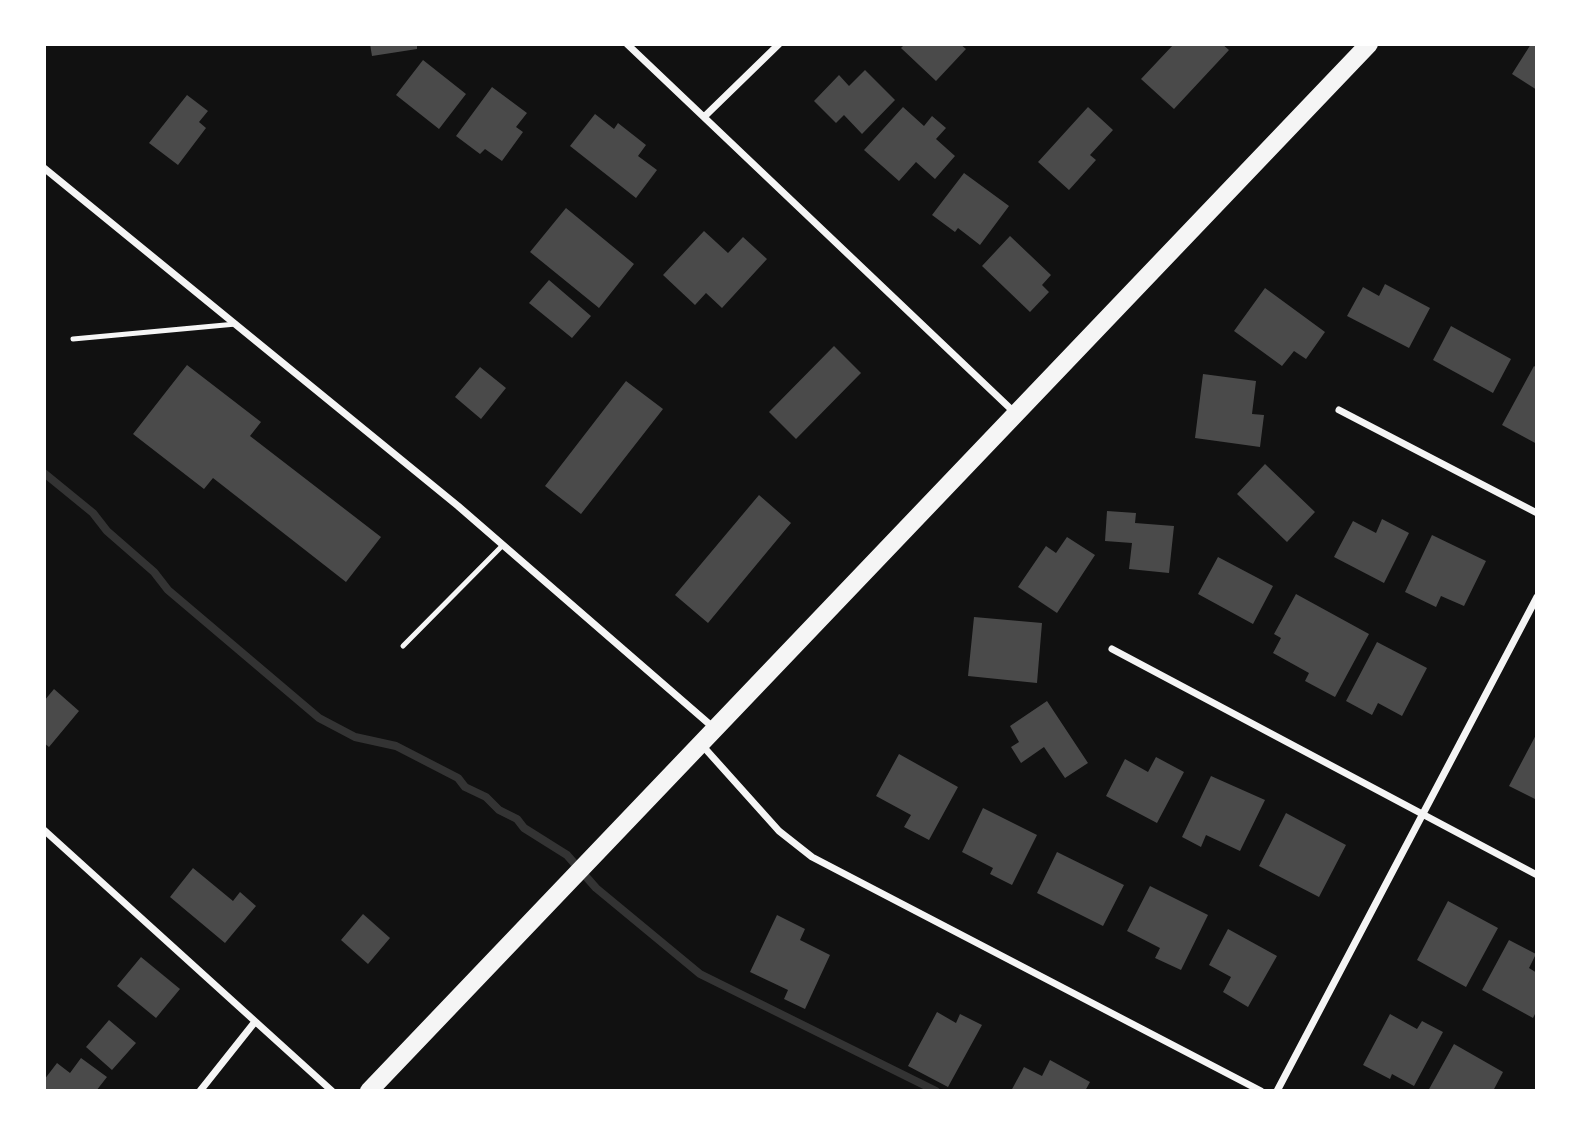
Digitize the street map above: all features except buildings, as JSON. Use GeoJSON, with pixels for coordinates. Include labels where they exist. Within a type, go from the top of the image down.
{"type":"FeatureCollection","features":[{"type":"Feature","properties":{"kind":"main road"},"geometry":{"type":"LineString","coordinates":[[369,1091],[1369,44]]}},
{"type":"Feature","properties":{"kind":"street"},"geometry":{"type":"LineString","coordinates":[[626,44],[1015,412]]}},
{"type":"Feature","properties":{"kind":"street"},"geometry":{"type":"LineString","coordinates":[[705,116],[779,44]]}},
{"type":"Feature","properties":{"kind":"street"},"geometry":{"type":"LineString","coordinates":[[44,168],[503,545],[715,730]]}},
{"type":"Feature","properties":{"kind":"street"},"geometry":{"type":"LineString","coordinates":[[1339,410],[1537,513]]}},
{"type":"Feature","properties":{"kind":"street"},"geometry":{"type":"LineString","coordinates":[[1277,1091],[1537,597]]}},
{"type":"Feature","properties":{"kind":"street"},"geometry":{"type":"LineString","coordinates":[[1112,649],[1537,875]]}},
{"type":"Feature","properties":{"kind":"street"},"geometry":{"type":"LineString","coordinates":[[701,744],[779,831],[812,857],[1261,1091]]}},
{"type":"Feature","properties":{"kind":"street"},"geometry":{"type":"LineString","coordinates":[[44,830],[332,1091]]}},
{"type":"Feature","properties":{"kind":"street"},"geometry":{"type":"LineString","coordinates":[[200,1091],[254,1023]]}},
{"type":"Feature","properties":{"kind":"lane"},"geometry":{"type":"LineString","coordinates":[[73,339],[236,324]]}},
{"type":"Feature","properties":{"kind":"lane"},"geometry":{"type":"LineString","coordinates":[[403,646],[503,545]]}},
{"type":"Feature","properties":{"kind":"waterway"},"geometry":{"type":"LineString","coordinates":[[44,473],[93,513],[107,531],[154,572],[168,590],[319,718],[355,737],[396,746],[458,778],[465,787],[486,797],[499,810],[517,819],[524,828],[567,855],[596,888],[700,974],[936,1091]]}}]}
